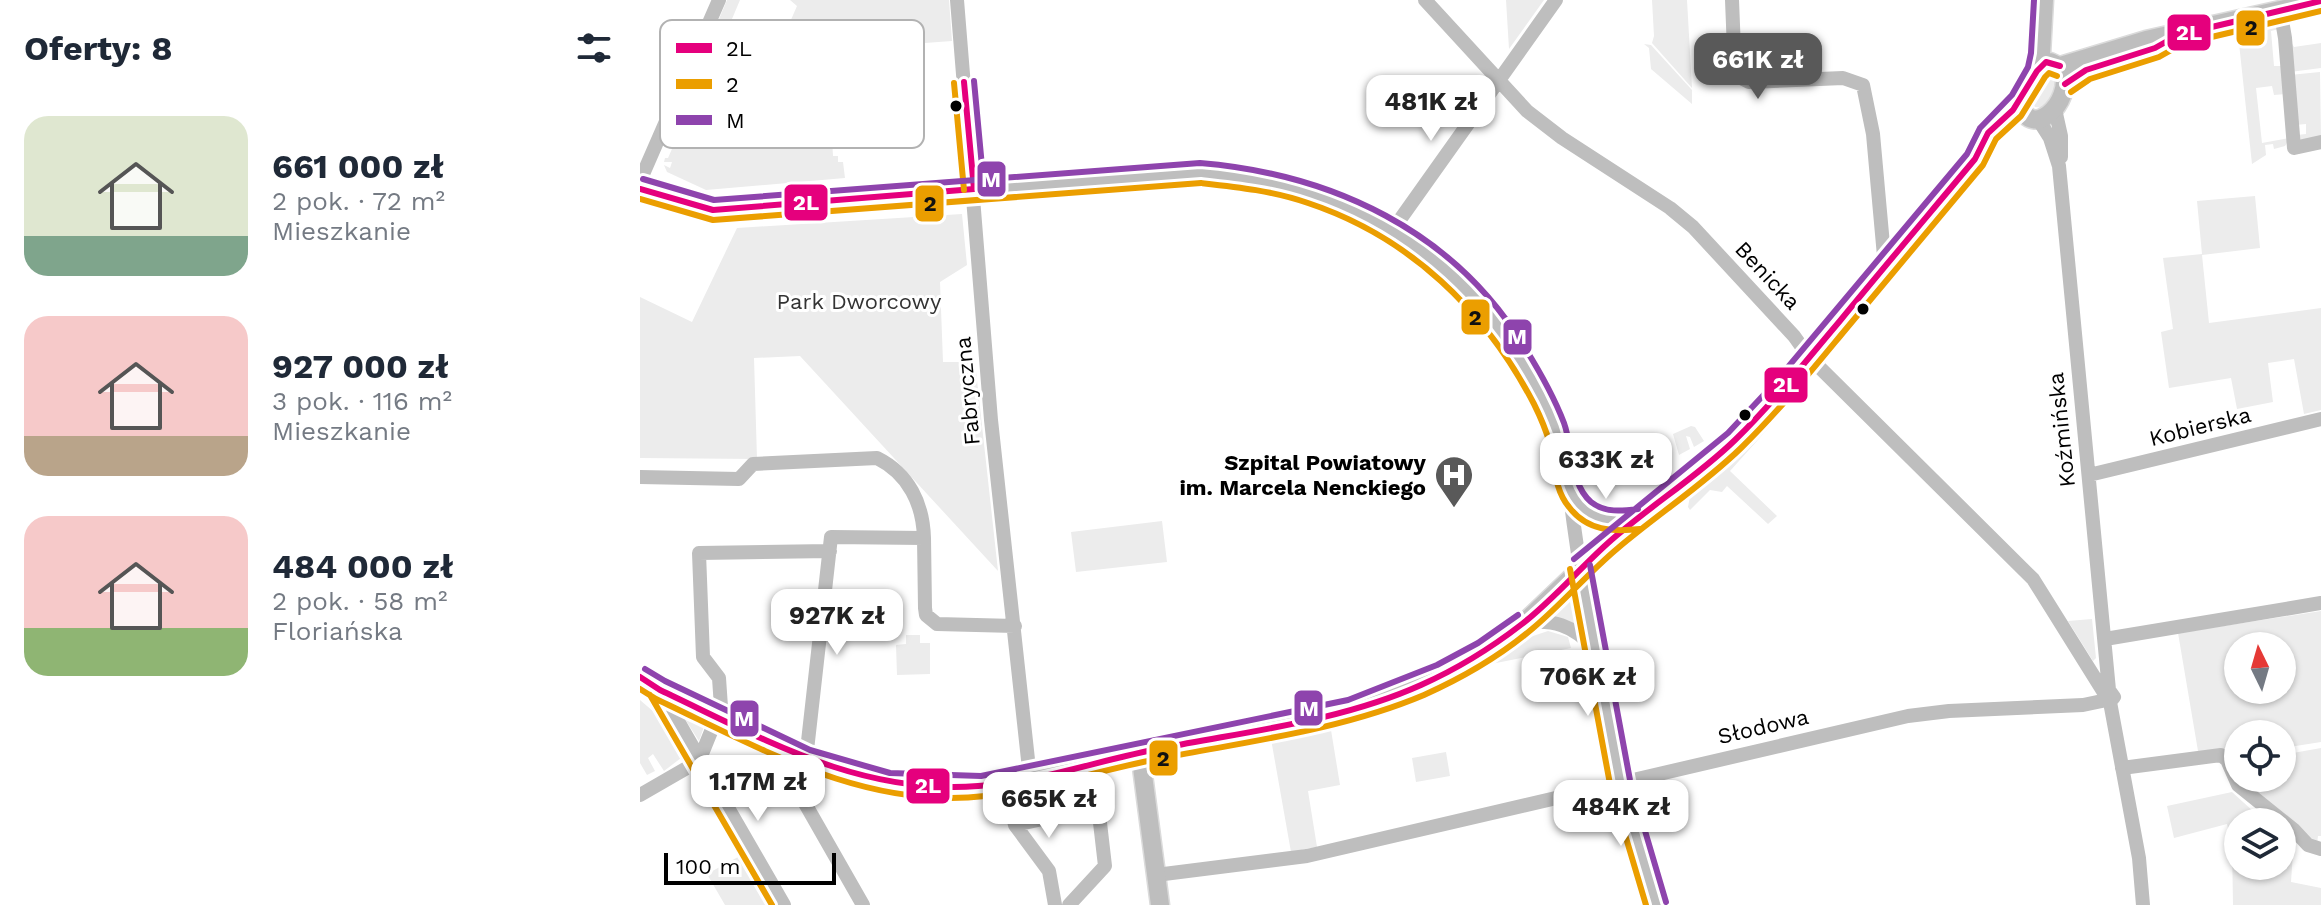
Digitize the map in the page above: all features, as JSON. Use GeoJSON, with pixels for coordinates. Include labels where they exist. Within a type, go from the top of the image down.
{"type":"FeatureCollection","features":[{"type":"Feature","properties":{"kind":"main road"},"geometry":{"type":"LineString","coordinates":[[2029,112],[2022,94],[2046,62],[2061,71],[2086,70],[2155,48],[2178,35],[2321,1]]}},
{"type":"Feature","properties":{"kind":"main road"},"geometry":{"type":"LineString","coordinates":[[2037,71],[2044,2]]}},
{"type":"Feature","properties":{"kind":"main road"},"geometry":{"type":"LineString","coordinates":[[640,677],[717,718],[806,759],[843,772],[906,785],[957,787],[1030,778],[1140,752],[1351,710],[1449,672],[1497,644],[1524,623],[1580,567],[1735,440],[1975,159],[2029,112],[2055,109],[2063,95],[2061,71],[2044,2]]}},
{"type":"Feature","properties":{"kind":"main road"},"geometry":{"type":"LineString","coordinates":[[1140,752],[1160,905]]}},
{"type":"Feature","properties":{"kind":"street"},"geometry":{"type":"LineString","coordinates":[[710,20],[719,0]]}},
{"type":"Feature","properties":{"kind":"street","name":"Fabryczna"},"geometry":{"type":"LineString","coordinates":[[957,0],[991,420],[1030,778]]}},
{"type":"Feature","properties":{"kind":"street","name":"Benicka"},"geometry":{"type":"LineString","coordinates":[[1425,0],[1527,111],[1693,227],[1794,336],[1809,357],[2043,590],[2106,696]]}},
{"type":"Feature","properties":{"kind":"street"},"geometry":{"type":"LineString","coordinates":[[1394,228],[1556,0]]}},
{"type":"Feature","properties":{"kind":"street"},"geometry":{"type":"LineString","coordinates":[[1732,0],[1735,75],[1749,82],[1843,78],[1863,85],[1873,134],[1885,267]]}},
{"type":"Feature","properties":{"kind":"street"},"geometry":{"type":"LineString","coordinates":[[2280,9],[2294,148],[2321,142]]}},
{"type":"Feature","properties":{"kind":"street","name":"Koźmińska"},"geometry":{"type":"LineString","coordinates":[[2055,109],[2062,152],[2059,166]]}},
{"type":"Feature","properties":{"kind":"street","name":"Koźmińska"},"geometry":{"type":"LineString","coordinates":[[2029,112],[2050,138],[2059,166],[2105,639],[2106,696],[2139,858],[2143,905]]}},
{"type":"Feature","properties":{"kind":"street"},"geometry":{"type":"LineString","coordinates":[[640,181],[660,135]]}},
{"type":"Feature","properties":{"kind":"street"},"geometry":{"type":"LineString","coordinates":[[640,189],[713,210],[1201,173],[1265,179],[1342,202],[1394,228],[1471,295],[1518,356],[1545,404],[1559,440],[1620,782],[1656,905]]}},
{"type":"Feature","properties":{"kind":"street","name":"Kobierska"},"geometry":{"type":"LineString","coordinates":[[2089,475],[2321,419]]}},
{"type":"Feature","properties":{"kind":"street"},"geometry":{"type":"LineString","coordinates":[[640,477],[739,479],[753,464],[877,458],[891,464],[908,483],[924,516],[925,608],[930,620],[937,624],[1015,626]]}},
{"type":"Feature","properties":{"kind":"street"},"geometry":{"type":"LineString","coordinates":[[1569,489],[1591,516],[1604,521],[1639,519]]}},
{"type":"Feature","properties":{"kind":"street"},"geometry":{"type":"LineString","coordinates":[[806,759],[831,537],[924,538]]}},
{"type":"Feature","properties":{"kind":"street"},"geometry":{"type":"LineString","coordinates":[[640,795],[699,761],[721,707],[719,678],[703,657],[699,553],[830,551]]}},
{"type":"Feature","properties":{"kind":"street"},"geometry":{"type":"LineString","coordinates":[[2105,639],[2321,603]]}},
{"type":"Feature","properties":{"kind":"street"},"geometry":{"type":"LineString","coordinates":[[1524,623],[1546,620],[1561,623],[1594,648]]}},
{"type":"Feature","properties":{"kind":"street"},"geometry":{"type":"LineString","coordinates":[[660,690],[784,905]]}},
{"type":"Feature","properties":{"kind":"street","name":"Słodowa"},"geometry":{"type":"LineString","coordinates":[[1156,875],[1307,856],[1908,716],[1949,711],[2067,706],[2106,696]]}},
{"type":"Feature","properties":{"kind":"street"},"geometry":{"type":"LineString","coordinates":[[770,741],[863,905]]}},
{"type":"Feature","properties":{"kind":"street"},"geometry":{"type":"LineString","coordinates":[[2123,772],[2221,755],[2227,760],[2238,785],[2308,845],[2321,849]]}},
{"type":"Feature","properties":{"kind":"street"},"geometry":{"type":"LineString","coordinates":[[1004,783],[1015,825],[1049,871],[1055,905]]}},
{"type":"Feature","properties":{"kind":"street"},"geometry":{"type":"LineString","coordinates":[[1015,825],[1093,808],[1099,814],[1105,866],[1069,905]]}},
{"type":"Feature","properties":{"kind":"green space"},"geometry":{"type":"Polygon","coordinates":[[[727,0],[740,0],[732,20],[719,20],[727,0]]]}},
{"type":"Feature","properties":{"kind":"green space"},"geometry":{"type":"Polygon","coordinates":[[[790,0],[949,0],[952,41],[924,43],[924,20],[791,20],[797,6],[790,0]]]}},
{"type":"Feature","properties":{"kind":"green space"},"geometry":{"type":"Polygon","coordinates":[[[1506,0],[1544,0],[1509,49],[1506,0]]]}},
{"type":"Feature","properties":{"kind":"green space"},"geometry":{"type":"Polygon","coordinates":[[[1652,0],[1687,0],[1692,88],[1652,43],[1652,0]]]}},
{"type":"Feature","properties":{"kind":"green space"},"geometry":{"type":"Polygon","coordinates":[[[2274,25],[2279,29],[2271,31],[2274,66],[2283,66],[2286,94],[2274,95],[2272,86],[2256,88],[2262,143],[2290,138],[2285,146],[2274,149],[2273,144],[2265,145],[2266,155],[2252,164],[2238,34],[2274,25]]]}},
{"type":"Feature","properties":{"kind":"green space"},"geometry":{"type":"Polygon","coordinates":[[[2291,42],[2294,47],[2321,43],[2321,68],[2290,72],[2291,42]]]}},
{"type":"Feature","properties":{"kind":"green space"},"geometry":{"type":"Polygon","coordinates":[[[1644,44],[1651,45],[1692,90],[1692,104],[1651,69],[1649,48],[1644,44]]]}},
{"type":"Feature","properties":{"kind":"green space"},"geometry":{"type":"Polygon","coordinates":[[[2055,71],[2056,87],[2051,100],[2044,108],[2035,107],[2031,101],[2037,88],[2046,76],[2055,71]]]}},
{"type":"Feature","properties":{"kind":"green space"},"geometry":{"type":"Polygon","coordinates":[[[2320,72],[2321,139],[2299,140],[2297,135],[2306,134],[2306,124],[2295,125],[2290,75],[2320,72]]]}},
{"type":"Feature","properties":{"kind":"green space"},"geometry":{"type":"Polygon","coordinates":[[[672,148],[833,148],[833,156],[838,156],[838,162],[843,162],[845,178],[706,190],[667,172],[664,165],[670,168],[672,162],[664,162],[672,148]]]}},
{"type":"Feature","properties":{"kind":"green space"},"geometry":{"type":"Polygon","coordinates":[[[2255,196],[2260,248],[2202,255],[2209,323],[2321,308],[2321,410],[2304,414],[2294,359],[2268,363],[2273,402],[2237,409],[2231,378],[2169,388],[2161,332],[2173,329],[2163,258],[2202,254],[2197,201],[2255,196]]]}},
{"type":"Feature","properties":{"kind":"green space","name":"Park Dworcowy"},"geometry":{"type":"Polygon","coordinates":[[[962,214],[967,265],[940,282],[943,362],[975,362],[998,571],[800,356],[754,358],[757,459],[640,458],[640,297],[692,322],[737,228],[962,214]]]}},
{"type":"Feature","properties":{"kind":"green space"},"geometry":{"type":"Polygon","coordinates":[[[1799,394],[1730,471],[1777,516],[1768,524],[1727,486],[1722,492],[1710,490],[1690,510],[1690,496],[1728,464],[1799,394]]]}},
{"type":"Feature","properties":{"kind":"green space"},"geometry":{"type":"Polygon","coordinates":[[[1691,426],[1704,441],[1694,447],[1690,437],[1686,436],[1690,449],[1679,455],[1673,434],[1691,426]]]}},
{"type":"Feature","properties":{"kind":"green space"},"geometry":{"type":"Polygon","coordinates":[[[1162,521],[1167,562],[1076,572],[1071,532],[1162,521]]]}},
{"type":"Feature","properties":{"kind":"green space"},"geometry":{"type":"Polygon","coordinates":[[[1568,593],[1576,597],[1582,628],[1545,615],[1568,593]]]}},
{"type":"Feature","properties":{"kind":"green space"},"geometry":{"type":"Polygon","coordinates":[[[2321,611],[2321,742],[2296,746],[2296,720],[2224,720],[2224,754],[2198,751],[2178,633],[2321,611]]]}},
{"type":"Feature","properties":{"kind":"green space"},"geometry":{"type":"Polygon","coordinates":[[[2092,619],[2096,658],[2093,661],[2068,621],[2092,619]]]}},
{"type":"Feature","properties":{"kind":"green space"},"geometry":{"type":"Polygon","coordinates":[[[1548,631],[1568,637],[1571,648],[1491,664],[1524,639],[1548,631]]]}},
{"type":"Feature","properties":{"kind":"green space"},"geometry":{"type":"Polygon","coordinates":[[[906,635],[920,635],[920,643],[930,643],[930,674],[897,675],[896,645],[906,644],[906,635]]]}},
{"type":"Feature","properties":{"kind":"green space"},"geometry":{"type":"Polygon","coordinates":[[[640,700],[654,712],[681,758],[664,771],[653,754],[648,758],[655,771],[647,775],[640,763],[640,700]]]}},
{"type":"Feature","properties":{"kind":"green space"},"geometry":{"type":"Polygon","coordinates":[[[684,711],[706,721],[699,741],[683,716],[684,711]]]}},
{"type":"Feature","properties":{"kind":"green space"},"geometry":{"type":"Polygon","coordinates":[[[1331,730],[1340,785],[1308,791],[1317,847],[1291,852],[1271,739],[1331,730]]]}},
{"type":"Feature","properties":{"kind":"green space"},"geometry":{"type":"Polygon","coordinates":[[[2321,748],[2321,836],[2318,836],[2317,844],[2296,826],[2296,808],[2274,808],[2255,792],[2296,792],[2296,752],[2321,748]]]}},
{"type":"Feature","properties":{"kind":"green space"},"geometry":{"type":"Polygon","coordinates":[[[1446,752],[1450,776],[1416,782],[1412,758],[1446,752]]]}},
{"type":"Feature","properties":{"kind":"green space"},"geometry":{"type":"Polygon","coordinates":[[[2232,792],[2250,808],[2224,808],[2224,825],[2174,838],[2167,806],[2232,792]]]}},
{"type":"Feature","properties":{"kind":"green space"},"geometry":{"type":"Polygon","coordinates":[[[738,857],[766,905],[725,905],[707,874],[738,857]]]}},
{"type":"Feature","properties":{"kind":"green space"},"geometry":{"type":"Polygon","coordinates":[[[2233,880],[2291,880],[2321,888],[2321,905],[2233,905],[2233,880]]]}},
{"type":"Feature","properties":{"kind":"transit line","name":"M"},"geometry":{"type":"LineString","coordinates":[[1574,559],[1728,433],[1772,386],[1967,154],[1980,128],[2012,95],[2028,67],[2034,0]]}},
{"type":"Feature","properties":{"kind":"transit line","name":"2L"},"geometry":{"type":"LineString","coordinates":[[2065,84],[2086,70],[2155,48],[2178,35],[2321,1]]}},
{"type":"Feature","properties":{"kind":"transit line","name":"2"},"geometry":{"type":"LineString","coordinates":[[2071,92],[2090,79],[2159,57],[2182,44],[2321,11]]}},
{"type":"Feature","properties":{"kind":"transit line","name":"2L"},"geometry":{"type":"LineString","coordinates":[[640,677],[737,727],[813,760],[893,782],[934,786],[1002,784],[1048,775],[1140,753],[1327,716],[1359,708],[1421,685],[1473,658],[1522,624],[1608,543],[1735,440],[1788,382],[1975,159],[1988,133],[2013,110],[2037,71],[2046,62],[2060,66]]}},
{"type":"Feature","properties":{"kind":"transit line","name":"2"},"geometry":{"type":"LineString","coordinates":[[640,689],[734,737],[814,771],[898,794],[941,798],[1007,793],[1328,726],[1424,695],[1480,666],[1520,639],[1618,548],[1741,448],[1795,390],[1983,165],[1996,139],[2021,116],[2045,77],[2049,73],[2057,76]]}},
{"type":"Feature","properties":{"kind":"transit line","name":"M"},"geometry":{"type":"LineString","coordinates":[[974,81],[984,188]]}},
{"type":"Feature","properties":{"kind":"transit line","name":"2L"},"geometry":{"type":"LineString","coordinates":[[964,82],[974,189]]}},
{"type":"Feature","properties":{"kind":"transit line","name":"2"},"geometry":{"type":"LineString","coordinates":[[954,83],[964,190]]}},
{"type":"Feature","properties":{"kind":"transit line","name":"M"},"geometry":{"type":"LineString","coordinates":[[643,179],[714,200],[1200,163],[1249,169],[1297,180],[1386,216],[1426,241],[1463,271],[1496,307],[1546,385],[1564,423],[1576,476],[1584,494],[1591,502],[1608,510],[1638,509]]}},
{"type":"Feature","properties":{"kind":"transit line","name":"2"},"geometry":{"type":"LineString","coordinates":[[640,199],[713,220],[1201,183],[1269,192],[1308,203],[1379,236],[1441,281],[1492,338],[1534,404],[1550,444],[1558,485],[1569,507],[1584,521],[1601,528],[1640,529]]}},
{"type":"Feature","properties":{"kind":"transit line","name":"2L"},"geometry":{"type":"LineString","coordinates":[[640,189],[713,210],[974,189]]}},
{"type":"Feature","properties":{"kind":"transit line","name":"M"},"geometry":{"type":"LineString","coordinates":[[1590,565],[1630,780],[1666,902]]}},
{"type":"Feature","properties":{"kind":"transit line","name":"2"},"geometry":{"type":"LineString","coordinates":[[1570,569],[1610,784],[1646,905]]}},
{"type":"Feature","properties":{"kind":"transit line","name":"M"},"geometry":{"type":"LineString","coordinates":[[645,669],[810,750],[890,773],[981,776],[1348,700],[1437,665],[1478,643],[1518,615]]}},
{"type":"Feature","properties":{"kind":"transit line","name":"2"},"geometry":{"type":"LineString","coordinates":[[650,695],[772,905]]}},
{"type":"Feature","properties":{"kind":"place","name":"Szpital Powiatowy im. Marcela Nenckiego"},"geometry":{"type":"Point","coordinates":[1454,509]}}]}
